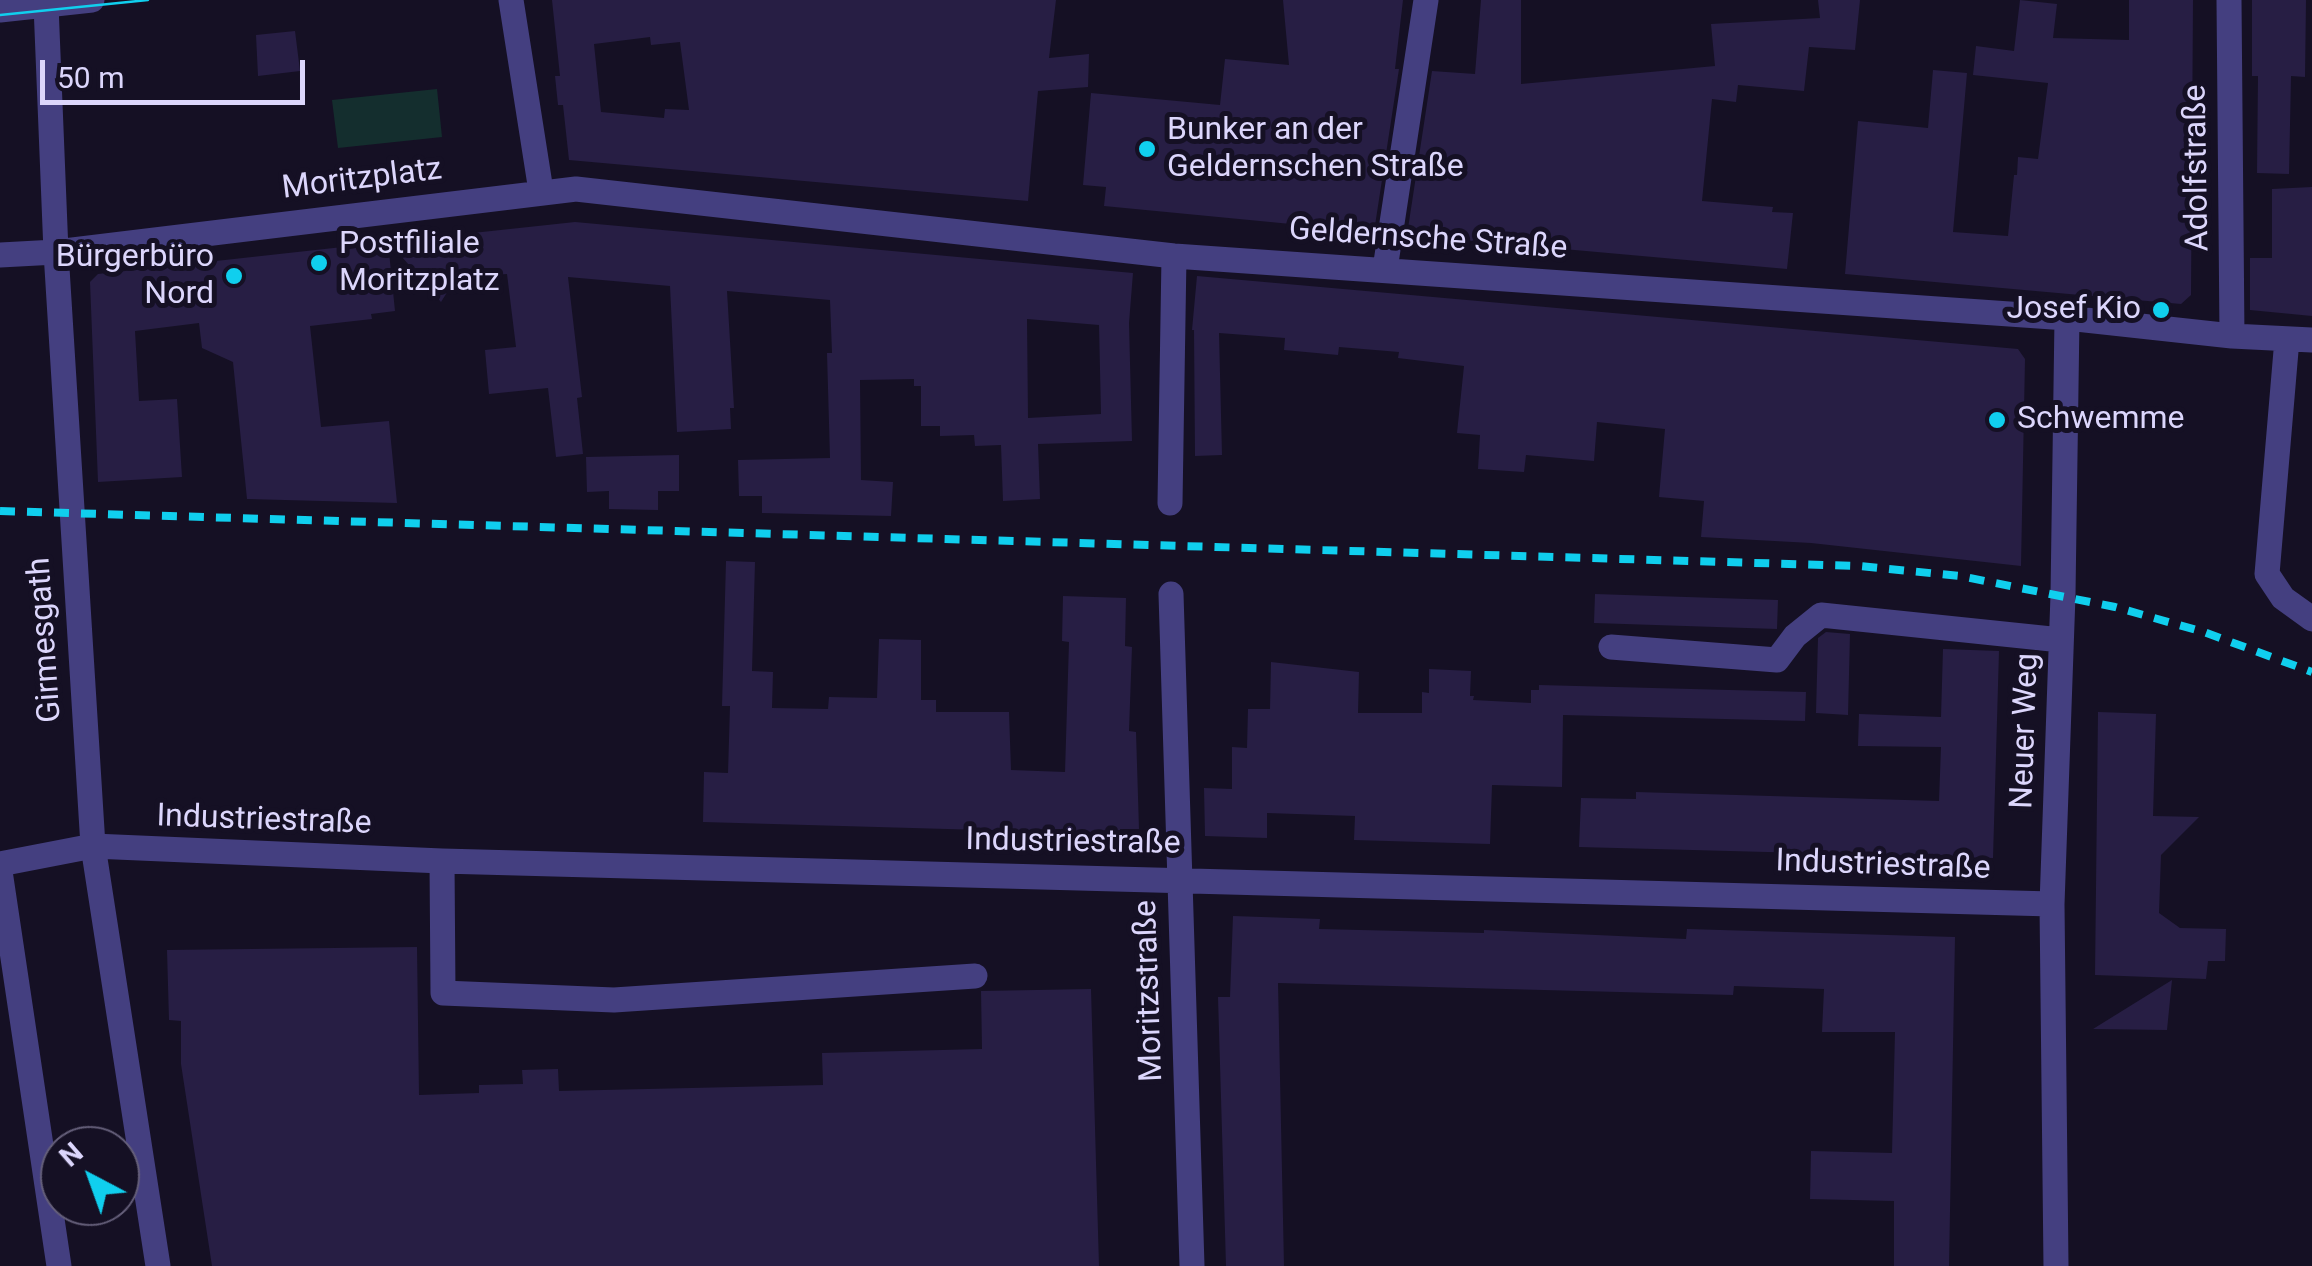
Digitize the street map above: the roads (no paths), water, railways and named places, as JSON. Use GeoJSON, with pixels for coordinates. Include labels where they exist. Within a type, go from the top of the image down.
{"type":"FeatureCollection","features":[{"type":"Feature","properties":{"kind":"street"},"geometry":{"type":"LineString","coordinates":[[0,10],[92,0]]}},
{"type":"Feature","properties":{"kind":"street"},"geometry":{"type":"LineString","coordinates":[[511,0],[540,191]]}},
{"type":"Feature","properties":{"kind":"street"},"geometry":{"type":"LineString","coordinates":[[1385,269],[1426,0]]}},
{"type":"Feature","properties":{"kind":"street","name":"Adolfstraße"},"geometry":{"type":"LineString","coordinates":[[2229,0],[2232,336]]}},
{"type":"Feature","properties":{"kind":"street","name":"Girmesgath"},"geometry":{"type":"LineString","coordinates":[[46,5],[56,252],[93,846],[158,1266]]}},
{"type":"Feature","properties":{"kind":"street","name":"Geldernsche Straße"},"geometry":{"type":"LineString","coordinates":[[540,191],[576,188],[1174,256],[2067,318],[2300,340]]}},
{"type":"Feature","properties":{"kind":"street","name":"Moritzplatz"},"geometry":{"type":"LineString","coordinates":[[0,254],[56,252],[540,191]]}},
{"type":"Feature","properties":{"kind":"street"},"geometry":{"type":"LineString","coordinates":[[1170,503],[1174,256]]}},
{"type":"Feature","properties":{"kind":"street","name":"Neuer Weg"},"geometry":{"type":"LineString","coordinates":[[2056,1266],[2052,904],[2062,640],[2067,318]]}},
{"type":"Feature","properties":{"kind":"street"},"geometry":{"type":"LineString","coordinates":[[2300,340],[2268,574],[2283,598],[2312,619]]}},
{"type":"Feature","properties":{"kind":"street","name":"Moritzstraße"},"geometry":{"type":"LineString","coordinates":[[1171,594],[1192,1266]]}},
{"type":"Feature","properties":{"kind":"street"},"geometry":{"type":"LineString","coordinates":[[1612,647],[1777,660],[1796,636],[1821,615],[2062,640]]}},
{"type":"Feature","properties":{"kind":"street","name":"Industriestraße"},"geometry":{"type":"LineString","coordinates":[[0,868],[93,846],[442,861],[2052,904]]}},
{"type":"Feature","properties":{"kind":"street"},"geometry":{"type":"LineString","coordinates":[[442,861],[443,993],[614,1000],[975,976]]}},
{"type":"Feature","properties":{"kind":"street"},"geometry":{"type":"LineString","coordinates":[[0,868],[59,1266]]}},
{"type":"Feature","properties":{"kind":"tram line"},"geometry":{"type":"LineString","coordinates":[[0,15],[148,0]]}},
{"type":"Feature","properties":{"kind":"railway"},"geometry":{"type":"LineString","coordinates":[[0,511],[1859,566],[1960,576],[2115,607],[2204,632],[2312,672]]}},
{"type":"Feature","properties":{"kind":"place","name":"Bunker an der Geldernschen Straße"},"geometry":{"type":"Point","coordinates":[1147,149]}},
{"type":"Feature","properties":{"kind":"place","name":"Postfiliale Moritzplatz"},"geometry":{"type":"Point","coordinates":[319,263]}},
{"type":"Feature","properties":{"kind":"place","name":"Bürgerbüro Nord"},"geometry":{"type":"Point","coordinates":[234,276]}},
{"type":"Feature","properties":{"kind":"place","name":"Josef Kio"},"geometry":{"type":"Point","coordinates":[2161,310]}},
{"type":"Feature","properties":{"kind":"place","name":"Schwemme"},"geometry":{"type":"Point","coordinates":[1997,420]}}]}
